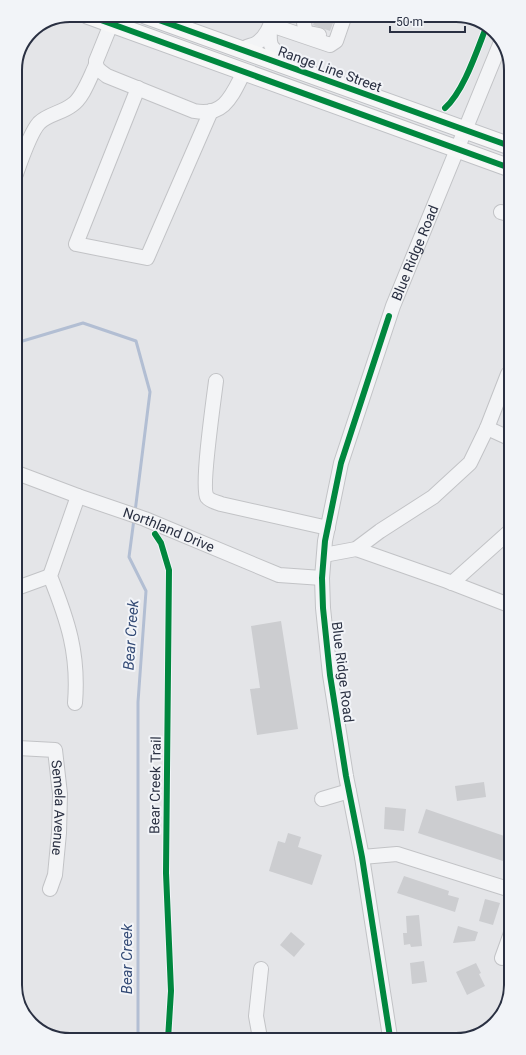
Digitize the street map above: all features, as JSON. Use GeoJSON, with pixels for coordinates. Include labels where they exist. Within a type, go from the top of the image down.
{"type":"FeatureCollection","features":[{"type":"Feature","properties":{"kind":"main road"},"geometry":{"type":"LineString","coordinates":[[107,22],[456,150],[504,166]]}},
{"type":"Feature","properties":{"kind":"main road","name":"Range Line Street"},"geometry":{"type":"LineString","coordinates":[[164,22],[504,144]]}},
{"type":"Feature","properties":{"kind":"main road"},"geometry":{"type":"LineString","coordinates":[[115,25],[147,28],[236,59],[266,58]]}},
{"type":"Feature","properties":{"kind":"street"},"geometry":{"type":"LineString","coordinates":[[293,33],[297,22]]}},
{"type":"Feature","properties":{"kind":"street"},"geometry":{"type":"LineString","coordinates":[[304,22],[305,30],[309,33],[326,38],[330,38],[333,35],[338,22]]}},
{"type":"Feature","properties":{"kind":"street"},"geometry":{"type":"LineString","coordinates":[[272,23],[293,33],[330,45],[336,41],[343,22]]}},
{"type":"Feature","properties":{"kind":"street"},"geometry":{"type":"LineString","coordinates":[[242,50],[257,43],[272,23]]}},
{"type":"Feature","properties":{"kind":"street"},"geometry":{"type":"LineString","coordinates":[[272,23],[271,44],[274,49],[286,58],[289,63],[289,67]]}},
{"type":"Feature","properties":{"kind":"street"},"geometry":{"type":"LineString","coordinates":[[22,159],[32,134],[39,123],[73,105],[80,97],[96,65],[96,61],[115,25]]}},
{"type":"Feature","properties":{"kind":"street","name":"Blue Ridge Road"},"geometry":{"type":"LineString","coordinates":[[389,1033],[362,857],[349,791],[330,675],[323,608],[322,578],[324,555],[341,463],[389,316],[464,130],[500,52]]}},
{"type":"Feature","properties":{"kind":"street"},"geometry":{"type":"LineString","coordinates":[[96,65],[99,70],[107,76],[194,110],[204,112],[211,112],[222,107],[232,97],[244,72]]}},
{"type":"Feature","properties":{"kind":"street"},"geometry":{"type":"LineString","coordinates":[[138,88],[76,244],[147,258],[211,112]]}},
{"type":"Feature","properties":{"kind":"street"},"geometry":{"type":"LineString","coordinates":[[216,381],[207,461],[205,492],[207,497],[211,501],[221,504],[328,528]]}},
{"type":"Feature","properties":{"kind":"street"},"geometry":{"type":"LineString","coordinates":[[324,555],[356,549],[380,531],[433,497],[470,463],[504,384]]}},
{"type":"Feature","properties":{"kind":"street"},"geometry":{"type":"LineString","coordinates":[[486,428],[504,436]]}},
{"type":"Feature","properties":{"kind":"street","name":"Northland Drive"},"geometry":{"type":"LineString","coordinates":[[22,475],[145,519],[279,575],[322,578]]}},
{"type":"Feature","properties":{"kind":"street"},"geometry":{"type":"LineString","coordinates":[[75,703],[76,667],[72,640],[61,602],[50,576],[78,496]]}},
{"type":"Feature","properties":{"kind":"street"},"geometry":{"type":"LineString","coordinates":[[452,583],[504,536]]}},
{"type":"Feature","properties":{"kind":"street"},"geometry":{"type":"LineString","coordinates":[[356,549],[504,603]]}},
{"type":"Feature","properties":{"kind":"street"},"geometry":{"type":"LineString","coordinates":[[22,586],[50,576]]}},
{"type":"Feature","properties":{"kind":"street","name":"Semela Avenue"},"geometry":{"type":"LineString","coordinates":[[22,748],[55,750],[60,794],[59,833],[55,875],[50,889]]}},
{"type":"Feature","properties":{"kind":"street"},"geometry":{"type":"LineString","coordinates":[[322,799],[349,791]]}},
{"type":"Feature","properties":{"kind":"street"},"geometry":{"type":"LineString","coordinates":[[362,857],[397,854],[504,888]]}},
{"type":"Feature","properties":{"kind":"street"},"geometry":{"type":"LineString","coordinates":[[502,958],[504,952]]}},
{"type":"Feature","properties":{"kind":"street"},"geometry":{"type":"LineString","coordinates":[[259,1033],[256,1016],[261,969]]}},
{"type":"Feature","properties":{"kind":"building"},"geometry":{"type":"Polygon","coordinates":[[[314,22],[333,22],[330,31],[313,25],[314,22]]]}},
{"type":"Feature","properties":{"kind":"building"},"geometry":{"type":"Polygon","coordinates":[[[281,621],[298,729],[257,735],[250,689],[260,688],[251,626],[281,621]]]}},
{"type":"Feature","properties":{"kind":"building"},"geometry":{"type":"Polygon","coordinates":[[[484,782],[486,797],[457,801],[455,786],[484,782]]]}},
{"type":"Feature","properties":{"kind":"building"},"geometry":{"type":"Polygon","coordinates":[[[385,807],[406,809],[404,831],[384,829],[385,807]]]}},
{"type":"Feature","properties":{"kind":"building"},"geometry":{"type":"Polygon","coordinates":[[[426,809],[504,836],[503,861],[418,833],[426,809]]]}},
{"type":"Feature","properties":{"kind":"building"},"geometry":{"type":"Polygon","coordinates":[[[288,833],[301,837],[298,847],[322,855],[312,885],[269,871],[278,841],[285,843],[288,833]]]}},
{"type":"Feature","properties":{"kind":"building"},"geometry":{"type":"Polygon","coordinates":[[[404,876],[449,891],[448,895],[459,898],[455,912],[397,893],[404,876]]]}},
{"type":"Feature","properties":{"kind":"building"},"geometry":{"type":"Polygon","coordinates":[[[485,899],[500,903],[493,925],[479,921],[485,899]]]}},
{"type":"Feature","properties":{"kind":"building"},"geometry":{"type":"Polygon","coordinates":[[[419,915],[422,946],[411,947],[410,944],[404,945],[403,933],[407,933],[406,916],[419,915]]]}},
{"type":"Feature","properties":{"kind":"building"},"geometry":{"type":"Polygon","coordinates":[[[458,926],[478,932],[475,941],[453,943],[458,926]]]}},
{"type":"Feature","properties":{"kind":"building"},"geometry":{"type":"Polygon","coordinates":[[[291,932],[305,944],[294,957],[280,945],[291,932]]]}},
{"type":"Feature","properties":{"kind":"building"},"geometry":{"type":"Polygon","coordinates":[[[424,961],[427,982],[412,984],[410,963],[424,961]]]}},
{"type":"Feature","properties":{"kind":"building"},"geometry":{"type":"Polygon","coordinates":[[[476,963],[481,973],[479,974],[485,986],[467,995],[456,972],[476,963]]]}},
{"type":"Feature","properties":{"kind":"waterway","name":"Bear Creek"},"geometry":{"type":"LineString","coordinates":[[22,341],[83,323],[136,341],[150,392],[135,512]]}},
{"type":"Feature","properties":{"kind":"waterway","name":"Bear Creek"},"geometry":{"type":"LineString","coordinates":[[134,519],[129,557],[146,591],[138,702],[138,1033]]}},
{"type":"Feature","properties":{"kind":"cycle path"},"geometry":{"type":"LineString","coordinates":[[106,22],[504,166]]}},
{"type":"Feature","properties":{"kind":"cycle path"},"geometry":{"type":"LineString","coordinates":[[164,22],[504,144]]}},
{"type":"Feature","properties":{"kind":"cycle path"},"geometry":{"type":"LineString","coordinates":[[445,108],[452,101],[464,81],[485,31]]}},
{"type":"Feature","properties":{"kind":"cycle path"},"geometry":{"type":"LineString","coordinates":[[389,316],[341,463],[325,541],[322,578],[323,608],[330,675],[346,776],[362,857],[389,1033]]}},
{"type":"Feature","properties":{"kind":"cycle path","name":"Bear Creek Trail"},"geometry":{"type":"LineString","coordinates":[[155,534],[161,543],[169,570],[166,873],[171,991],[168,1033]]}}]}
